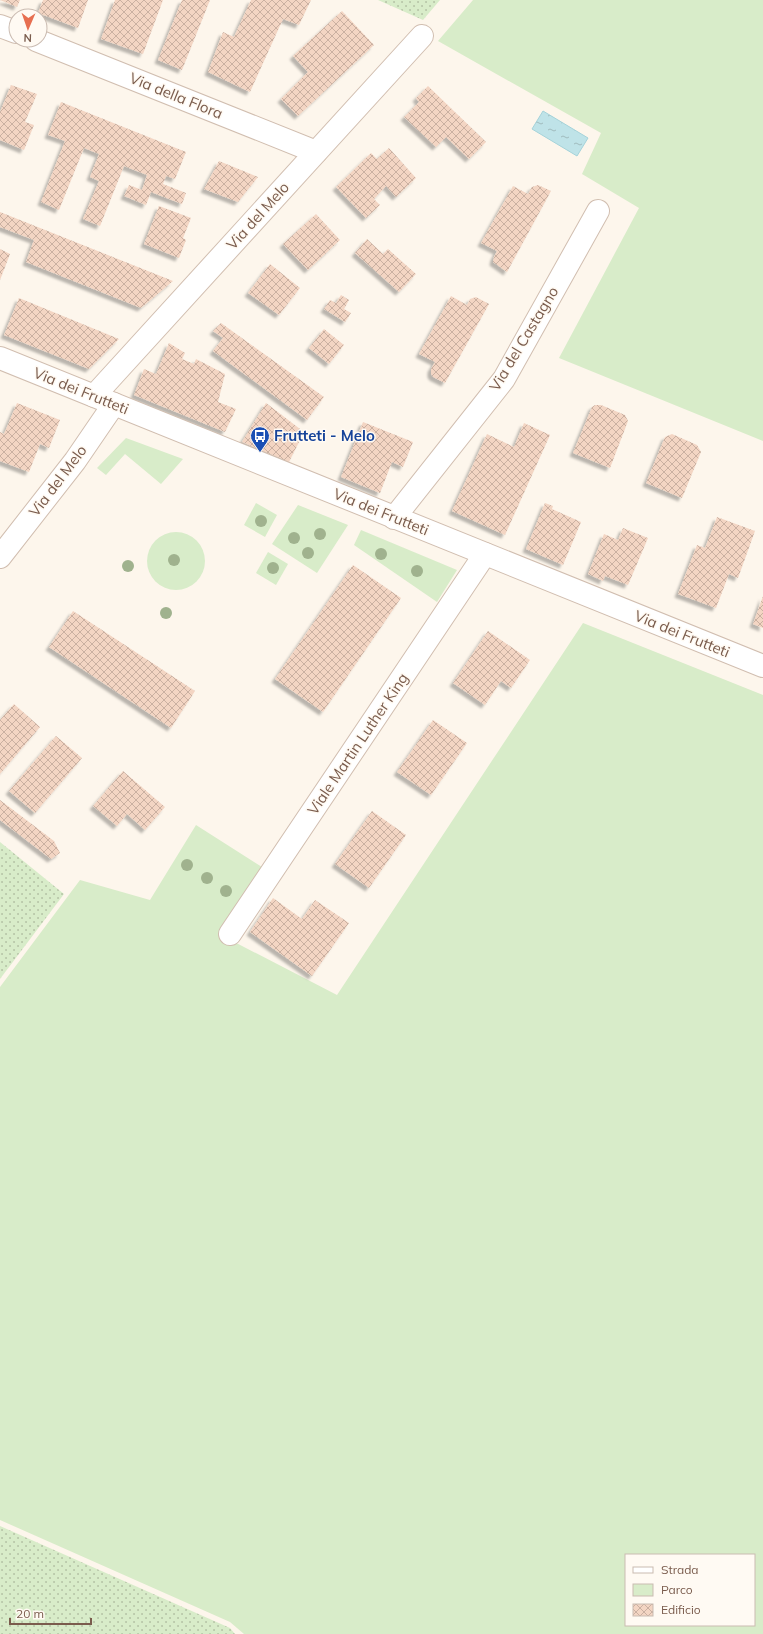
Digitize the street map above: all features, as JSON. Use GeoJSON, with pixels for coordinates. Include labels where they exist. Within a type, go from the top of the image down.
{"type":"FeatureCollection","features":[{"type":"Feature","properties":{"kind":"street","name":"Via del Melo"},"geometry":{"type":"LineString","coordinates":[[94,396],[422,36]]}},
{"type":"Feature","properties":{"kind":"street","name":"Via della Flora"},"geometry":{"type":"LineString","coordinates":[[48,45],[316,152]]}},
{"type":"Feature","properties":{"kind":"street","name":"Via del Castagno"},"geometry":{"type":"LineString","coordinates":[[394,518],[504,379],[598,211]]}},
{"type":"Feature","properties":{"kind":"street","name":"Via dei Frutteti"},"geometry":{"type":"LineString","coordinates":[[0,358],[763,666]]}},
{"type":"Feature","properties":{"kind":"street","name":"Via del Melo"},"geometry":{"type":"LineString","coordinates":[[0,557],[75,460],[114,404]]}},
{"type":"Feature","properties":{"kind":"street","name":"Viale Martin Luther King"},"geometry":{"type":"LineString","coordinates":[[230,934],[485,554]]}},
{"type":"Feature","properties":{"kind":"green space"},"geometry":{"type":"Polygon","coordinates":[[[378,0],[440,0],[423,20],[378,0]]]}},
{"type":"Feature","properties":{"kind":"green space"},"geometry":{"type":"Polygon","coordinates":[[[473,0],[763,0],[763,441],[559,358],[639,208],[582,174],[601,133],[438,41],[473,0]]]}},
{"type":"Feature","properties":{"kind":"green space"},"geometry":{"type":"Polygon","coordinates":[[[126,438],[183,459],[161,484],[125,454],[106,475],[97,468],[126,438]]]}},
{"type":"Feature","properties":{"kind":"green space"},"geometry":{"type":"Polygon","coordinates":[[[256,503],[277,515],[265,537],[244,525],[256,503]]]}},
{"type":"Feature","properties":{"kind":"green space"},"geometry":{"type":"Polygon","coordinates":[[[298,505],[348,525],[317,573],[272,544],[298,505]]]}},
{"type":"Feature","properties":{"kind":"green space"},"geometry":{"type":"Polygon","coordinates":[[[361,530],[457,570],[437,602],[354,545],[361,530]]]}},
{"type":"Feature","properties":{"kind":"green space"},"geometry":{"type":"Polygon","coordinates":[[[170,532],[182,532],[192,536],[201,545],[205,555],[205,567],[197,582],[182,590],[170,590],[160,586],[151,577],[147,567],[147,555],[151,545],[160,536],[170,532]]]}},
{"type":"Feature","properties":{"kind":"green space"},"geometry":{"type":"Polygon","coordinates":[[[268,552],[288,564],[276,585],[256,573],[268,552]]]}},
{"type":"Feature","properties":{"kind":"green space"},"geometry":{"type":"Polygon","coordinates":[[[583,623],[763,695],[763,1634],[244,1634],[230,1622],[0,1520],[0,987],[80,880],[150,900],[196,825],[262,867],[219,934],[337,995],[583,623]]]}},
{"type":"Feature","properties":{"kind":"green space"},"geometry":{"type":"Polygon","coordinates":[[[0,842],[64,894],[0,979],[0,842]]]}},
{"type":"Feature","properties":{"kind":"green space"},"geometry":{"type":"Polygon","coordinates":[[[0,1526],[230,1628],[235,1634],[0,1634],[0,1526]]]}},
{"type":"Feature","properties":{"kind":"water"},"geometry":{"type":"Polygon","coordinates":[[[543,111],[588,138],[577,156],[532,129],[543,111]]]}},
{"type":"Feature","properties":{"kind":"building"},"geometry":{"type":"Polygon","coordinates":[[[0,0],[20,0],[17,7],[0,0]]]}},
{"type":"Feature","properties":{"kind":"building"},"geometry":{"type":"Polygon","coordinates":[[[43,0],[88,0],[78,28],[48,17],[48,8],[40,8],[43,0]]]}},
{"type":"Feature","properties":{"kind":"building"},"geometry":{"type":"Polygon","coordinates":[[[115,0],[163,0],[143,54],[101,39],[115,0]]]}},
{"type":"Feature","properties":{"kind":"building"},"geometry":{"type":"Polygon","coordinates":[[[182,0],[210,0],[182,70],[158,60],[182,0]]]}},
{"type":"Feature","properties":{"kind":"building"},"geometry":{"type":"Polygon","coordinates":[[[251,0],[311,0],[299,25],[283,19],[250,92],[208,72],[223,32],[234,37],[251,0]]]}},
{"type":"Feature","properties":{"kind":"building"},"geometry":{"type":"Polygon","coordinates":[[[342,11],[374,45],[298,116],[281,99],[308,72],[293,56],[342,11]]]}},
{"type":"Feature","properties":{"kind":"building"},"geometry":{"type":"Polygon","coordinates":[[[11,85],[37,94],[25,122],[34,125],[24,150],[0,140],[0,112],[11,85]]]}},
{"type":"Feature","properties":{"kind":"building"},"geometry":{"type":"Polygon","coordinates":[[[428,86],[486,142],[469,159],[446,137],[436,147],[404,117],[419,102],[416,98],[428,86]]]}},
{"type":"Feature","properties":{"kind":"building"},"geometry":{"type":"Polygon","coordinates":[[[61,102],[186,152],[175,179],[166,176],[163,184],[186,193],[182,204],[151,192],[146,205],[124,196],[129,185],[142,190],[147,175],[124,166],[100,226],[83,219],[99,181],[90,177],[99,154],[84,148],[59,210],[41,202],[65,141],[48,135],[61,102]]]}},
{"type":"Feature","properties":{"kind":"building"},"geometry":{"type":"Polygon","coordinates":[[[389,148],[416,178],[396,197],[386,186],[374,199],[380,205],[366,218],[336,187],[371,153],[377,159],[389,148]]]}},
{"type":"Feature","properties":{"kind":"building"},"geometry":{"type":"Polygon","coordinates":[[[219,161],[258,177],[238,202],[204,189],[219,161]]]}},
{"type":"Feature","properties":{"kind":"building"},"geometry":{"type":"Polygon","coordinates":[[[538,185],[551,191],[507,272],[493,262],[497,251],[481,243],[513,186],[528,194],[532,187],[538,185]]]}},
{"type":"Feature","properties":{"kind":"building"},"geometry":{"type":"Polygon","coordinates":[[[159,206],[191,218],[183,238],[186,240],[179,258],[144,244],[159,206]]]}},
{"type":"Feature","properties":{"kind":"building"},"geometry":{"type":"Polygon","coordinates":[[[0,212],[173,281],[141,308],[26,262],[34,240],[0,227],[0,212]]]}},
{"type":"Feature","properties":{"kind":"building"},"geometry":{"type":"Polygon","coordinates":[[[316,214],[340,240],[308,270],[283,244],[316,214]]]}},
{"type":"Feature","properties":{"kind":"building"},"geometry":{"type":"Polygon","coordinates":[[[367,239],[383,254],[388,249],[416,274],[399,292],[355,253],[367,239]]]}},
{"type":"Feature","properties":{"kind":"building"},"geometry":{"type":"Polygon","coordinates":[[[0,249],[10,254],[0,280],[0,249]]]}},
{"type":"Feature","properties":{"kind":"building"},"geometry":{"type":"Polygon","coordinates":[[[270,264],[300,288],[279,315],[248,293],[270,264]]]}},
{"type":"Feature","properties":{"kind":"building"},"geometry":{"type":"Polygon","coordinates":[[[341,295],[349,300],[344,309],[351,313],[345,322],[324,309],[330,300],[336,303],[341,295]]]}},
{"type":"Feature","properties":{"kind":"building"},"geometry":{"type":"Polygon","coordinates":[[[451,296],[467,305],[470,299],[476,297],[489,304],[445,383],[433,377],[431,374],[431,369],[435,362],[419,354],[451,296]]]}},
{"type":"Feature","properties":{"kind":"building"},"geometry":{"type":"Polygon","coordinates":[[[19,298],[119,339],[89,369],[4,335],[19,298]]]}},
{"type":"Feature","properties":{"kind":"building"},"geometry":{"type":"Polygon","coordinates":[[[221,323],[324,397],[307,420],[213,351],[223,338],[213,331],[221,323]]]}},
{"type":"Feature","properties":{"kind":"building"},"geometry":{"type":"Polygon","coordinates":[[[324,329],[344,345],[329,364],[309,348],[324,329]]]}},
{"type":"Feature","properties":{"kind":"building"},"geometry":{"type":"Polygon","coordinates":[[[169,343],[185,353],[182,359],[194,364],[196,359],[225,374],[218,402],[236,409],[225,432],[134,395],[144,369],[156,374],[169,343]]]}},
{"type":"Feature","properties":{"kind":"building"},"geometry":{"type":"Polygon","coordinates":[[[17,403],[60,420],[49,448],[40,444],[29,472],[0,461],[0,432],[4,434],[17,403]]]}},
{"type":"Feature","properties":{"kind":"building"},"geometry":{"type":"Polygon","coordinates":[[[266,403],[304,432],[289,462],[242,442],[266,403]]]}},
{"type":"Feature","properties":{"kind":"building"},"geometry":{"type":"Polygon","coordinates":[[[595,405],[601,405],[625,415],[628,421],[610,468],[573,453],[592,407],[595,405]]]}},
{"type":"Feature","properties":{"kind":"building"},"geometry":{"type":"Polygon","coordinates":[[[363,422],[413,442],[403,467],[392,462],[380,493],[341,477],[363,422]]]}},
{"type":"Feature","properties":{"kind":"building"},"geometry":{"type":"Polygon","coordinates":[[[524,423],[550,435],[505,535],[452,511],[487,434],[514,447],[524,423]]]}},
{"type":"Feature","properties":{"kind":"building"},"geometry":{"type":"Polygon","coordinates":[[[672,434],[697,445],[701,452],[682,498],[646,483],[665,437],[672,434]]]}},
{"type":"Feature","properties":{"kind":"building"},"geometry":{"type":"Polygon","coordinates":[[[545,503],[553,506],[552,509],[581,522],[563,565],[526,549],[545,503]]]}},
{"type":"Feature","properties":{"kind":"building"},"geometry":{"type":"Polygon","coordinates":[[[717,517],[755,531],[738,578],[729,574],[716,608],[678,594],[697,545],[705,548],[717,517]]]}},
{"type":"Feature","properties":{"kind":"building"},"geometry":{"type":"Polygon","coordinates":[[[623,528],[648,538],[628,585],[605,576],[603,581],[588,574],[604,534],[618,540],[623,528]]]}},
{"type":"Feature","properties":{"kind":"building"},"geometry":{"type":"Polygon","coordinates":[[[353,565],[401,598],[323,712],[275,679],[353,565]]]}},
{"type":"Feature","properties":{"kind":"building"},"geometry":{"type":"Polygon","coordinates":[[[763,596],[763,628],[753,624],[763,596]]]}},
{"type":"Feature","properties":{"kind":"building"},"geometry":{"type":"Polygon","coordinates":[[[73,611],[195,691],[171,728],[49,647],[73,611]]]}},
{"type":"Feature","properties":{"kind":"building"},"geometry":{"type":"Polygon","coordinates":[[[488,631],[530,660],[511,688],[501,681],[485,705],[453,683],[488,631]]]}},
{"type":"Feature","properties":{"kind":"building"},"geometry":{"type":"Polygon","coordinates":[[[14,704],[40,727],[0,774],[0,720],[14,704]]]}},
{"type":"Feature","properties":{"kind":"building"},"geometry":{"type":"Polygon","coordinates":[[[433,720],[467,743],[431,795],[397,772],[433,720]]]}},
{"type":"Feature","properties":{"kind":"building"},"geometry":{"type":"Polygon","coordinates":[[[56,736],[82,758],[35,813],[9,791],[56,736]]]}},
{"type":"Feature","properties":{"kind":"building"},"geometry":{"type":"Polygon","coordinates":[[[123,771],[165,807],[145,830],[127,814],[117,826],[93,806],[123,771]]]}},
{"type":"Feature","properties":{"kind":"building"},"geometry":{"type":"Polygon","coordinates":[[[0,800],[54,841],[60,853],[51,859],[0,820],[0,800]]]}},
{"type":"Feature","properties":{"kind":"building"},"geometry":{"type":"Polygon","coordinates":[[[372,811],[406,835],[369,888],[335,864],[372,811]]]}},
{"type":"Feature","properties":{"kind":"building"},"geometry":{"type":"Polygon","coordinates":[[[273,898],[302,919],[315,900],[349,923],[312,976],[250,932],[273,898]]]}},
{"type":"Feature","properties":{"kind":"place","name":"Frutteti - Melo"},"geometry":{"type":"Point","coordinates":[260,453]}}]}
